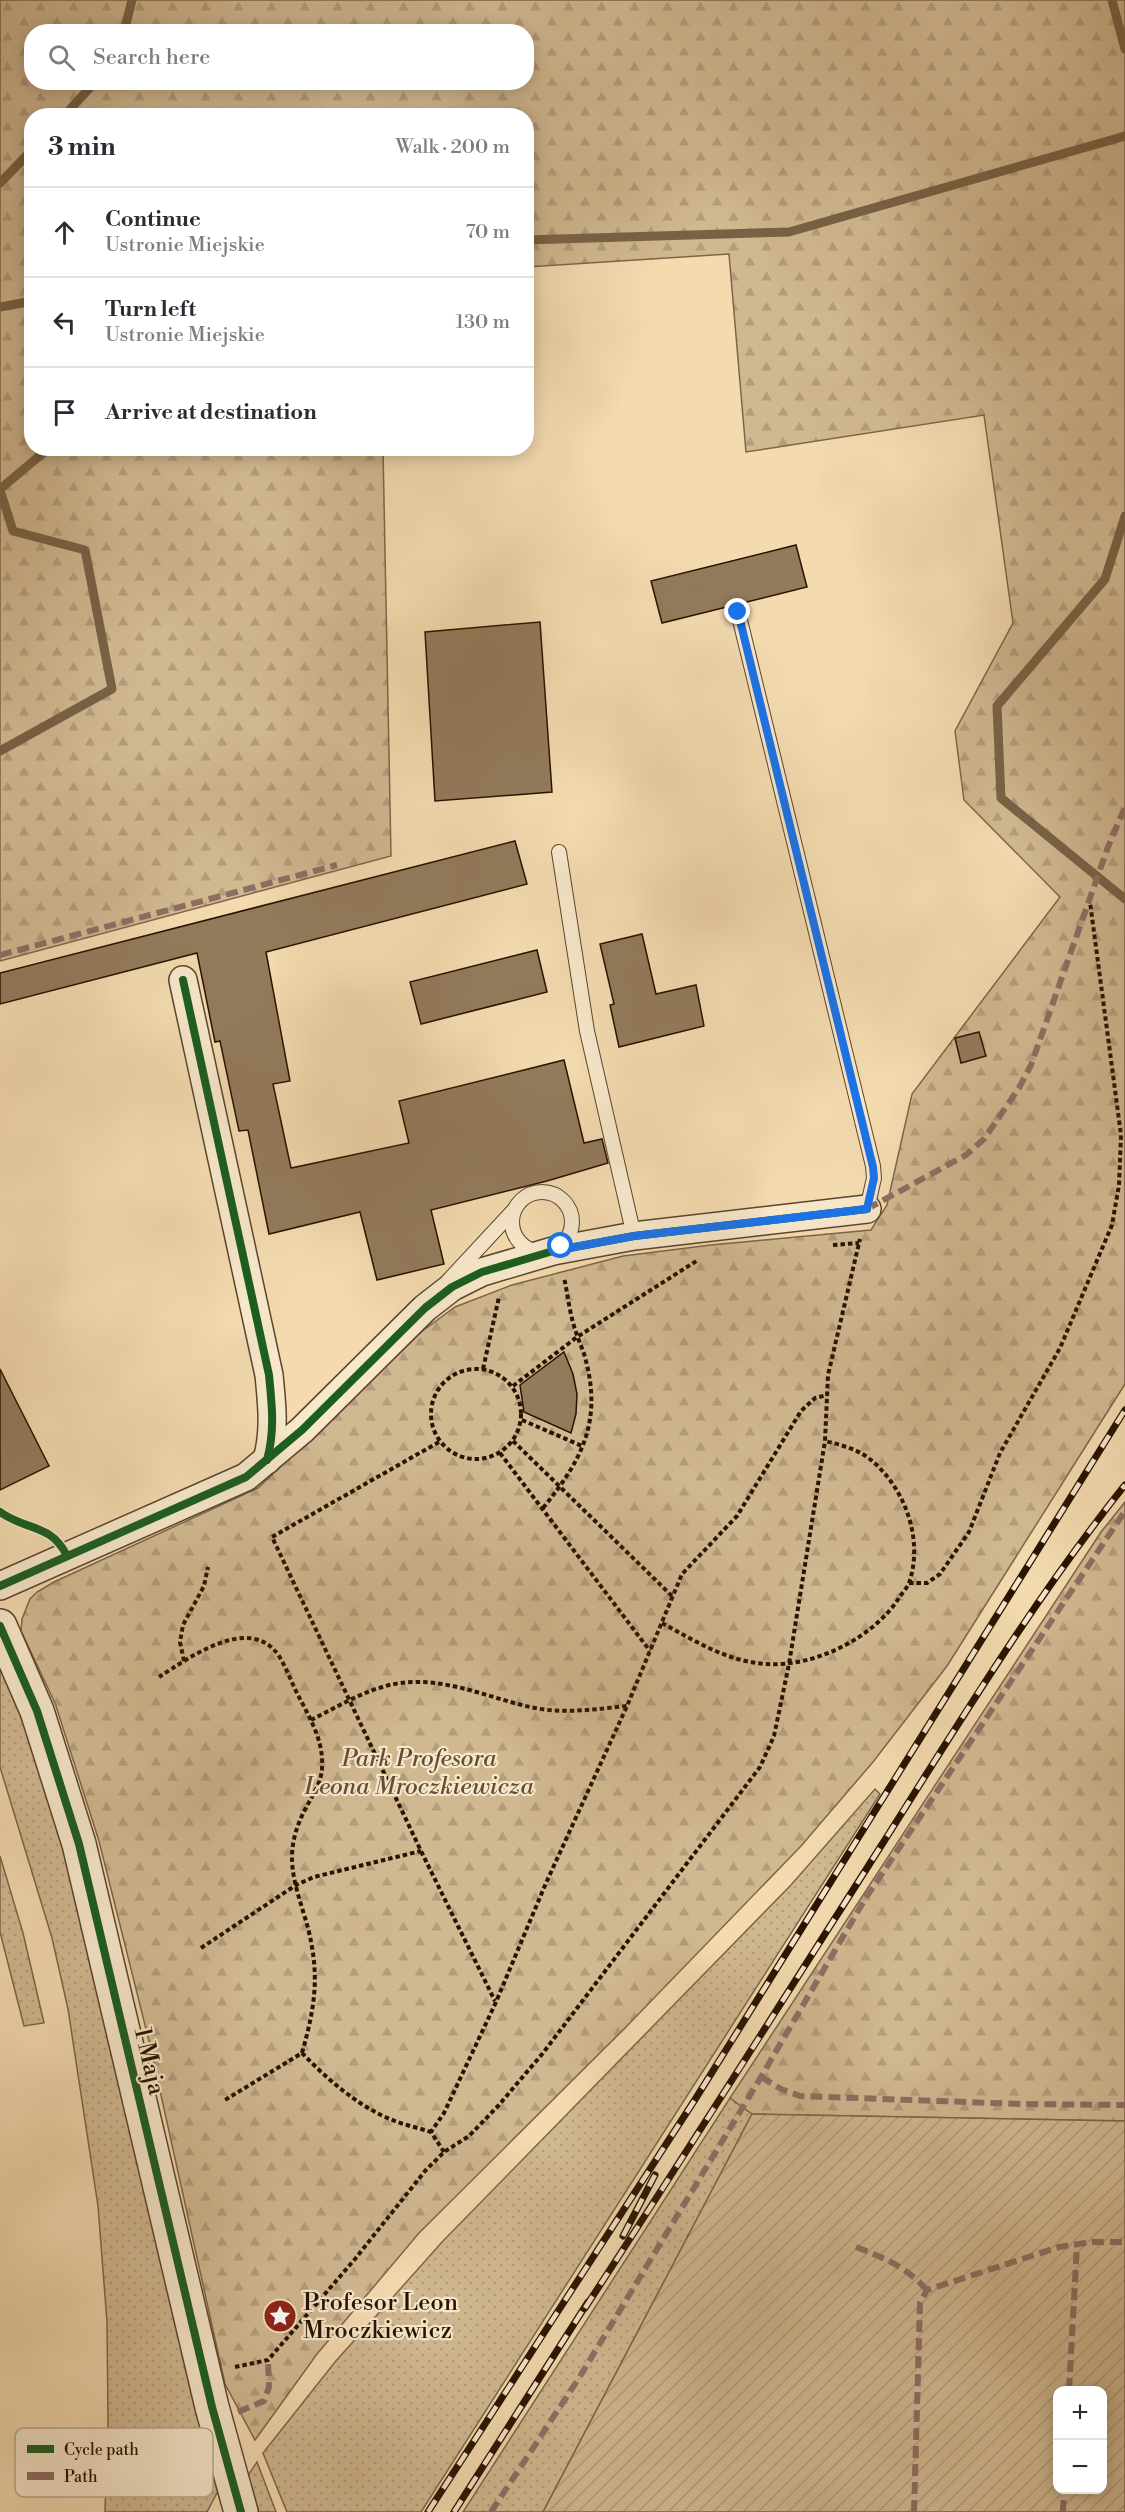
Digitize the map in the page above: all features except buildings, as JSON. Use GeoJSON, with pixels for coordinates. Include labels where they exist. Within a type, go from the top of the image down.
{"type":"FeatureCollection","features":[{"type":"Feature","properties":{"kind":"street"},"geometry":{"type":"LineString","coordinates":[[183,980],[269,1374],[273,1432],[267,1460]]}},
{"type":"Feature","properties":{"kind":"street"},"geometry":{"type":"LineString","coordinates":[[0,1586],[246,1477],[302,1430],[413,1320],[452,1287],[482,1272],[553,1251],[634,1236],[867,1209]]}},
{"type":"Feature","properties":{"kind":"street","name":"1 Maja"},"geometry":{"type":"LineString","coordinates":[[0,1626],[37,1711],[79,1844],[212,2407],[242,2512]]}},
{"type":"Feature","properties":{"kind":"lane"},"geometry":{"type":"LineString","coordinates":[[738,612],[873,1167],[874,1178],[867,1209]]}},
{"type":"Feature","properties":{"kind":"lane"},"geometry":{"type":"LineString","coordinates":[[559,852],[587,1031],[634,1236]]}},
{"type":"Feature","properties":{"kind":"lane"},"geometry":{"type":"LineString","coordinates":[[413,1320],[514,1210],[527,1196],[547,1192],[564,1202],[570,1210],[572,1230],[568,1239],[553,1251],[533,1251],[524,1247],[513,1230],[514,1210]]}},
{"type":"Feature","properties":{"kind":"path"},"geometry":{"type":"LineString","coordinates":[[909,1583],[927,1583],[940,1574],[969,1532],[1000,1453],[1060,1348],[1112,1225],[1119,1185],[1121,1135],[1090,902]]}},
{"type":"Feature","properties":{"kind":"path"},"geometry":{"type":"LineString","coordinates":[[226,2369],[268,2360],[355,2259],[424,2171],[444,2152],[469,2136],[543,2053],[760,1767],[774,1736],[789,1664],[825,1441],[828,1375],[867,1209]]}},
{"type":"Feature","properties":{"kind":"path"},"geometry":{"type":"LineString","coordinates":[[824,1246],[859,1243]]}},
{"type":"Feature","properties":{"kind":"path"},"geometry":{"type":"LineString","coordinates":[[543,1508],[561,1485],[582,1446],[590,1425],[593,1404],[586,1360],[577,1337],[564,1277],[553,1251]]}},
{"type":"Feature","properties":{"kind":"path"},"geometry":{"type":"LineString","coordinates":[[513,1386],[577,1337],[708,1254]]}},
{"type":"Feature","properties":{"kind":"path"},"geometry":{"type":"LineString","coordinates":[[483,1370],[507,1263]]}},
{"type":"Feature","properties":{"kind":"path"},"geometry":{"type":"LineString","coordinates":[[463,1370],[483,1370],[492,1371],[513,1386],[520,1402],[522,1417],[519,1431],[513,1441],[500,1453],[486,1458],[471,1459],[456,1455],[439,1442],[431,1418],[432,1403],[438,1389],[449,1378],[463,1370]]}},
{"type":"Feature","properties":{"kind":"path"},"geometry":{"type":"LineString","coordinates":[[431,2132],[444,2113],[496,2002],[546,1883],[627,1706],[682,1574],[737,1516],[801,1411],[814,1398],[827,1395]]}},
{"type":"Feature","properties":{"kind":"path"},"geometry":{"type":"LineString","coordinates":[[522,1420],[582,1446]]}},
{"type":"Feature","properties":{"kind":"path"},"geometry":{"type":"LineString","coordinates":[[513,1441],[561,1485],[673,1597]]}},
{"type":"Feature","properties":{"kind":"path"},"geometry":{"type":"LineString","coordinates":[[662,1623],[706,1648],[736,1659],[765,1664],[789,1664],[834,1650],[867,1634],[891,1610],[909,1583],[914,1547],[907,1507],[893,1484],[870,1459],[846,1446],[825,1441]]}},
{"type":"Feature","properties":{"kind":"path"},"geometry":{"type":"LineString","coordinates":[[439,1442],[272,1537],[421,1851],[496,2002]]}},
{"type":"Feature","properties":{"kind":"path"},"geometry":{"type":"LineString","coordinates":[[500,1453],[650,1651]]}},
{"type":"Feature","properties":{"kind":"path"},"geometry":{"type":"LineString","coordinates":[[184,1661],[180,1642],[183,1625],[204,1586],[208,1567]]}},
{"type":"Feature","properties":{"kind":"path"},"geometry":{"type":"LineString","coordinates":[[159,1677],[184,1661],[222,1642],[242,1637],[262,1641],[278,1655],[311,1720],[323,1750],[322,1772],[317,1789],[294,1833],[292,1858],[296,1885],[315,1961],[316,1990],[312,2017],[302,2053],[225,2100]]}},
{"type":"Feature","properties":{"kind":"path"},"geometry":{"type":"LineString","coordinates":[[311,1720],[383,1686],[413,1682],[444,1684],[536,1708],[564,1711],[627,1706]]}},
{"type":"Feature","properties":{"kind":"path"},"geometry":{"type":"LineString","coordinates":[[201,1948],[296,1885],[314,1877],[421,1851]]}},
{"type":"Feature","properties":{"kind":"path"},"geometry":{"type":"LineString","coordinates":[[302,2053],[319,2071],[358,2101],[394,2121],[431,2132],[444,2152]]}},
{"type":"Feature","properties":{"kind":"green space","name":"Park Profesora Leona Mroczkiewicza"},"geometry":{"type":"Polygon","coordinates":[[[0,0],[1125,0],[1125,1384],[947,1666],[873,1762],[801,1846],[625,2028],[419,2233],[317,2354],[255,2440],[225,2384],[149,2041],[99,1841],[55,1703],[21,1631],[22,1619],[30,1599],[54,1582],[258,1488],[421,1332],[455,1307],[512,1285],[623,1256],[871,1230],[887,1205],[912,1094],[1060,897],[964,800],[955,731],[1013,623],[984,415],[746,452],[729,254],[534,267],[534,108],[24,108],[24,456],[383,456],[391,856],[0,961],[0,0]]]}},
{"type":"Feature","properties":{"kind":"green space"},"geometry":{"type":"Polygon","coordinates":[[[1125,1502],[1125,2121],[752,2114],[730,2098],[1101,1532],[1125,1502]]]}},
{"type":"Feature","properties":{"kind":"green space"},"geometry":{"type":"Polygon","coordinates":[[[0,1665],[21,1716],[64,1848],[203,2428],[108,2428],[107,2322],[98,2206],[68,2009],[52,1938],[0,1767],[0,1665]]]}},
{"type":"Feature","properties":{"kind":"green space"},"geometry":{"type":"Polygon","coordinates":[[[875,1789],[880,1794],[421,2512],[287,2512],[263,2453],[335,2362],[443,2241],[791,1885],[875,1789]]]}},
{"type":"Feature","properties":{"kind":"green space"},"geometry":{"type":"Polygon","coordinates":[[[0,1856],[23,1933],[44,2023],[24,2026],[0,1932],[0,1856]]]}},
{"type":"Feature","properties":{"kind":"green space"},"geometry":{"type":"Polygon","coordinates":[[[730,2098],[752,2114],[543,2512],[463,2512],[730,2098]]]}},
{"type":"Feature","properties":{"kind":"green space"},"geometry":{"type":"Polygon","coordinates":[[[752,2114],[1125,2121],[1125,2512],[543,2512],[752,2114]]]}},
{"type":"Feature","properties":{"kind":"green space"},"geometry":{"type":"Polygon","coordinates":[[[257,2462],[276,2512],[259,2512],[247,2477],[257,2462]]]}},
{"type":"Feature","properties":{"kind":"green space"},"geometry":{"type":"Polygon","coordinates":[[[213,2470],[218,2491],[207,2512],[105,2512],[105,2497],[213,2497],[213,2470]]]}},
{"type":"Feature","properties":{"kind":"waterway"},"geometry":{"type":"LineString","coordinates":[[126,24],[132,0]]}},
{"type":"Feature","properties":{"kind":"waterway"},"geometry":{"type":"LineString","coordinates":[[1112,0],[1125,49]]}},
{"type":"Feature","properties":{"kind":"waterway"},"geometry":{"type":"LineString","coordinates":[[71,108],[88,90]]}},
{"type":"Feature","properties":{"kind":"waterway"},"geometry":{"type":"LineString","coordinates":[[534,240],[789,232],[1125,136]]}},
{"type":"Feature","properties":{"kind":"waterway"},"geometry":{"type":"LineString","coordinates":[[0,183],[24,158]]}},
{"type":"Feature","properties":{"kind":"waterway"},"geometry":{"type":"LineString","coordinates":[[0,307],[24,302]]}},
{"type":"Feature","properties":{"kind":"waterway"},"geometry":{"type":"LineString","coordinates":[[0,489],[39,456]]}},
{"type":"Feature","properties":{"kind":"waterway"},"geometry":{"type":"LineString","coordinates":[[0,490],[13,531],[85,550],[112,689],[0,751]]}},
{"type":"Feature","properties":{"kind":"waterway"},"geometry":{"type":"LineString","coordinates":[[1125,516],[1105,579],[997,706],[1001,798],[1125,899]]}},
{"type":"Feature","properties":{"kind":"railway"},"geometry":{"type":"LineString","coordinates":[[428,2512],[696,2098],[1125,1410]]}},
{"type":"Feature","properties":{"kind":"railway"},"geometry":{"type":"LineString","coordinates":[[585,2308],[998,1662],[1059,1572],[1125,1485]]}},
{"type":"Feature","properties":{"kind":"railway"},"geometry":{"type":"LineString","coordinates":[[623,2236],[655,2175]]}},
{"type":"Feature","properties":{"kind":"railway"},"geometry":{"type":"LineString","coordinates":[[454,2512],[588,2302]]}},
{"type":"Feature","properties":{"kind":"marked path"},"geometry":{"type":"LineString","coordinates":[[867,1209],[966,1155],[984,1139],[1019,1088],[1031,1065],[1108,847],[1125,807]]}},
{"type":"Feature","properties":{"kind":"marked path"},"geometry":{"type":"LineString","coordinates":[[0,955],[337,865]]}},
{"type":"Feature","properties":{"kind":"marked path"},"geometry":{"type":"LineString","coordinates":[[491,2512],[579,2378],[761,2077],[865,1899],[1125,1511]]}},
{"type":"Feature","properties":{"kind":"marked path"},"geometry":{"type":"LineString","coordinates":[[761,2077],[781,2089],[800,2096],[1021,2104],[1125,2105]]}},
{"type":"Feature","properties":{"kind":"marked path"},"geometry":{"type":"LineString","coordinates":[[914,2512],[920,2303],[927,2290],[1059,2247],[1092,2242],[1125,2242]]}},
{"type":"Feature","properties":{"kind":"marked path"},"geometry":{"type":"LineString","coordinates":[[1069,2386],[1077,2245]]}},
{"type":"Feature","properties":{"kind":"marked path"},"geometry":{"type":"LineString","coordinates":[[856,2247],[894,2264],[911,2275],[927,2290]]}},
{"type":"Feature","properties":{"kind":"marked path"},"geometry":{"type":"LineString","coordinates":[[238,2412],[264,2401],[269,2387],[268,2360]]}},
{"type":"Feature","properties":{"kind":"marked path"},"geometry":{"type":"LineString","coordinates":[[1063,2512],[1064,2494]]}},
{"type":"Feature","properties":{"kind":"cycle path"},"geometry":{"type":"LineString","coordinates":[[183,980],[269,1375],[272,1428],[267,1460]]}},
{"type":"Feature","properties":{"kind":"cycle path"},"geometry":{"type":"LineString","coordinates":[[0,1586],[246,1477],[302,1430],[425,1308],[452,1287],[482,1272],[553,1251],[634,1236],[867,1209]]}},
{"type":"Feature","properties":{"kind":"cycle path"},"geometry":{"type":"LineString","coordinates":[[0,1512],[46,1533],[61,1545],[67,1556]]}},
{"type":"Feature","properties":{"kind":"cycle path"},"geometry":{"type":"LineString","coordinates":[[0,1626],[37,1711],[79,1844],[212,2407],[241,2512]]}},
{"type":"Feature","properties":{"kind":"place","name":"Profesor Leon Mroczkiewicz"},"geometry":{"type":"Point","coordinates":[280,2316]}},
{"type":"Feature","properties":{"kind":"route"},"geometry":{"type":"LineString","coordinates":[[561,1246],[553,1251],[634,1236],[867,1209],[874,1178],[873,1167],[738,612]]}}]}
